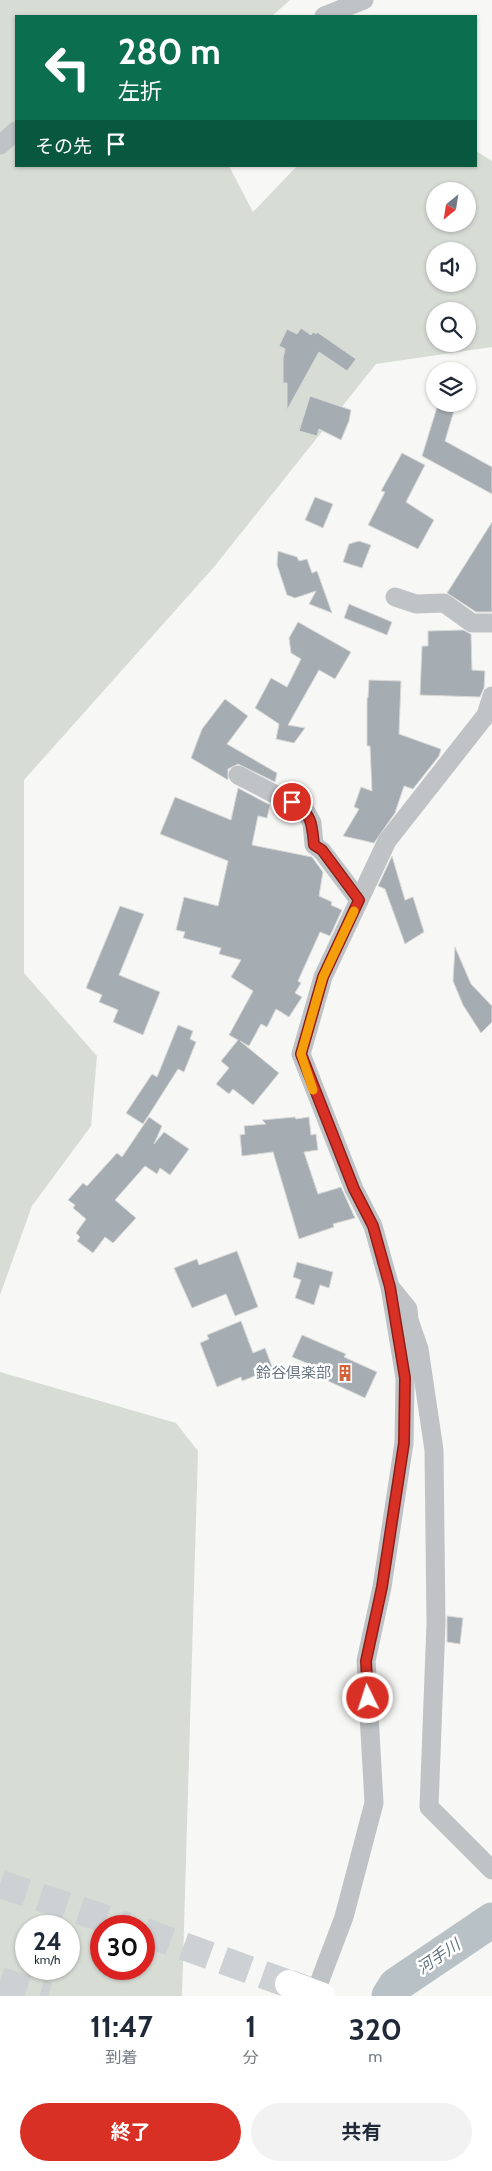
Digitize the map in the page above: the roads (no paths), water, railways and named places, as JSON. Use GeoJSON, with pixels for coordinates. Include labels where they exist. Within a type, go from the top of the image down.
{"type":"FeatureCollection","features":[{"type":"Feature","properties":{"kind":"highway"},"geometry":{"type":"LineString","coordinates":[[289,1984],[321,1996]]}},
{"type":"Feature","properties":{"kind":"street"},"geometry":{"type":"LineString","coordinates":[[326,15],[364,0]]}},
{"type":"Feature","properties":{"kind":"street"},"geometry":{"type":"LineString","coordinates":[[0,145],[15,132]]}},
{"type":"Feature","properties":{"kind":"street"},"geometry":{"type":"LineString","coordinates":[[396,597],[416,604],[444,603],[472,623],[492,623]]}},
{"type":"Feature","properties":{"kind":"street"},"geometry":{"type":"LineString","coordinates":[[314,1996],[344,1917],[374,1803],[366,1661],[382,1587],[404,1443],[405,1378],[390,1287],[373,1226],[354,1189],[301,1054],[323,977],[386,841],[486,715],[492,696]]}},
{"type":"Feature","properties":{"kind":"street"},"geometry":{"type":"LineString","coordinates":[[238,775],[305,810],[312,823],[314,845],[322,850],[359,900]]}},
{"type":"Feature","properties":{"kind":"street"},"geometry":{"type":"LineString","coordinates":[[390,1287],[408,1309],[409,1320],[419,1350],[434,1450],[436,1623],[429,1807],[492,1870]]}},
{"type":"Feature","properties":{"kind":"waterway","name":"河手川"},"geometry":{"type":"LineString","coordinates":[[389,1996],[396,1985],[492,1920]]}},
{"type":"Feature","properties":{"kind":"tunnel"},"geometry":{"type":"LineString","coordinates":[[0,1884],[94,1915]]}},
{"type":"Feature","properties":{"kind":"tunnel"},"geometry":{"type":"LineString","coordinates":[[155,1936],[289,1984]]}},
{"type":"Feature","properties":{"kind":"tunnel"},"geometry":{"type":"LineString","coordinates":[[0,1981],[48,1996]]}},
{"type":"Feature","properties":{"kind":"place","name":"鈴谷倶楽部"},"geometry":{"type":"Point","coordinates":[345,1373]}}]}
